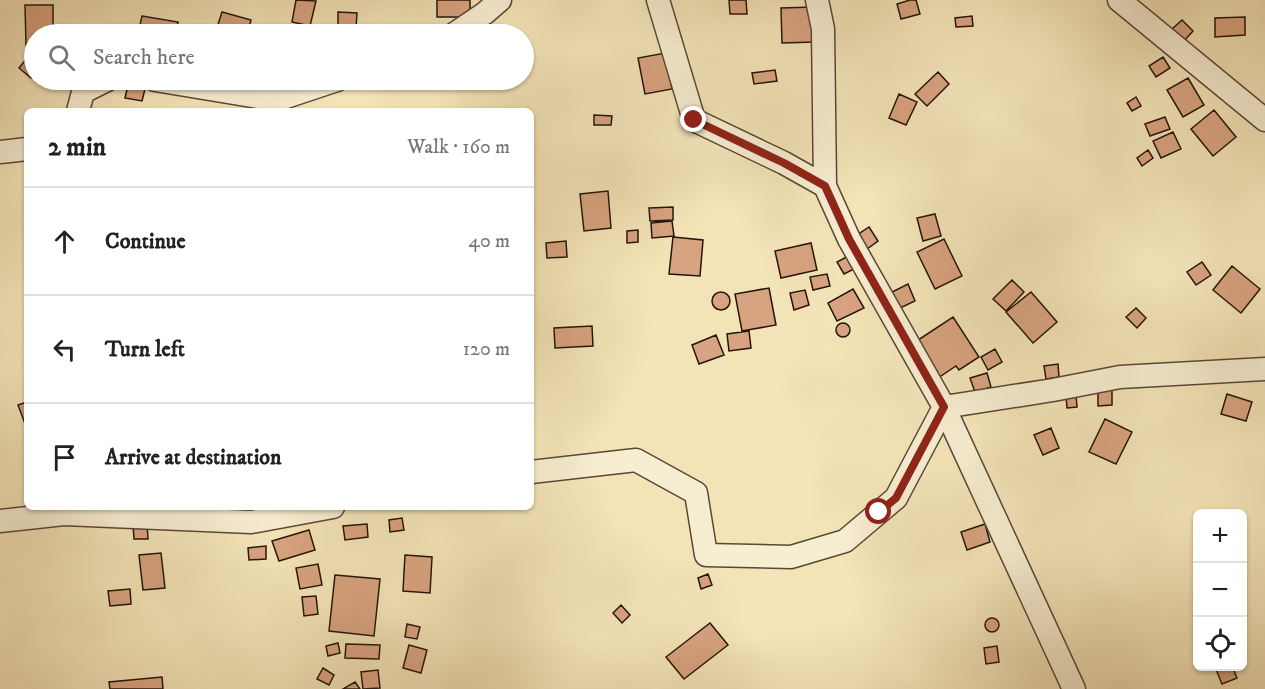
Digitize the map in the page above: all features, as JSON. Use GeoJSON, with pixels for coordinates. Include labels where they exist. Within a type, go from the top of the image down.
{"type":"FeatureCollection","features":[{"type":"Feature","properties":{"kind":"street"},"geometry":{"type":"LineString","coordinates":[[469,24],[500,0]]}},
{"type":"Feature","properties":{"kind":"street"},"geometry":{"type":"LineString","coordinates":[[658,0],[694,120],[784,163],[825,186]]}},
{"type":"Feature","properties":{"kind":"street"},"geometry":{"type":"LineString","coordinates":[[817,0],[823,29],[825,186],[849,239],[944,407],[1074,689]]}},
{"type":"Feature","properties":{"kind":"street"},"geometry":{"type":"LineString","coordinates":[[1119,0],[1265,120]]}},
{"type":"Feature","properties":{"kind":"street"},"geometry":{"type":"LineString","coordinates":[[79,108],[83,92],[87,90]]}},
{"type":"Feature","properties":{"kind":"street"},"geometry":{"type":"LineString","coordinates":[[216,90],[277,100],[307,90]]}},
{"type":"Feature","properties":{"kind":"street"},"geometry":{"type":"LineString","coordinates":[[0,152],[24,149]]}},
{"type":"Feature","properties":{"kind":"street"},"geometry":{"type":"LineString","coordinates":[[944,407],[1120,377],[1265,369]]}},
{"type":"Feature","properties":{"kind":"street"},"geometry":{"type":"LineString","coordinates":[[534,472],[636,460],[696,493],[706,555],[791,556],[845,541],[896,498],[944,407]]}},
{"type":"Feature","properties":{"kind":"street"},"geometry":{"type":"LineString","coordinates":[[0,521],[64,514],[251,522],[317,510]]}},
{"type":"Feature","properties":{"kind":"building"},"geometry":{"type":"Polygon","coordinates":[[[296,0],[316,1],[310,24],[292,22],[296,0]]]}},
{"type":"Feature","properties":{"kind":"building"},"geometry":{"type":"Polygon","coordinates":[[[437,0],[470,0],[470,17],[437,17],[437,0]]]}},
{"type":"Feature","properties":{"kind":"building"},"geometry":{"type":"Polygon","coordinates":[[[729,0],[746,0],[747,14],[730,14],[729,0]]]}},
{"type":"Feature","properties":{"kind":"building"},"geometry":{"type":"Polygon","coordinates":[[[916,0],[920,14],[901,19],[897,4],[916,0]]]}},
{"type":"Feature","properties":{"kind":"building"},"geometry":{"type":"Polygon","coordinates":[[[25,5],[53,5],[53,24],[25,24],[25,5]]]}},
{"type":"Feature","properties":{"kind":"building"},"geometry":{"type":"Polygon","coordinates":[[[814,7],[815,42],[782,43],[781,8],[814,7]]]}},
{"type":"Feature","properties":{"kind":"building"},"geometry":{"type":"Polygon","coordinates":[[[222,12],[251,20],[250,24],[218,24],[222,12]]]}},
{"type":"Feature","properties":{"kind":"building"},"geometry":{"type":"Polygon","coordinates":[[[338,12],[357,13],[356,24],[338,24],[338,12]]]}},
{"type":"Feature","properties":{"kind":"building"},"geometry":{"type":"Polygon","coordinates":[[[142,16],[178,22],[178,24],[140,24],[142,16]]]}},
{"type":"Feature","properties":{"kind":"building"},"geometry":{"type":"Polygon","coordinates":[[[972,16],[973,26],[956,27],[955,18],[972,16]]]}},
{"type":"Feature","properties":{"kind":"building"},"geometry":{"type":"Polygon","coordinates":[[[1245,17],[1245,35],[1215,37],[1215,18],[1245,17]]]}},
{"type":"Feature","properties":{"kind":"building"},"geometry":{"type":"Polygon","coordinates":[[[1182,20],[1193,31],[1184,41],[1172,29],[1182,20]]]}},
{"type":"Feature","properties":{"kind":"building"},"geometry":{"type":"Polygon","coordinates":[[[665,53],[672,89],[645,94],[638,58],[665,53]]]}},
{"type":"Feature","properties":{"kind":"building"},"geometry":{"type":"Polygon","coordinates":[[[1163,57],[1170,68],[1156,77],[1149,66],[1163,57]]]}},
{"type":"Feature","properties":{"kind":"building"},"geometry":{"type":"Polygon","coordinates":[[[24,62],[24,72],[19,68],[24,62]]]}},
{"type":"Feature","properties":{"kind":"building"},"geometry":{"type":"Polygon","coordinates":[[[775,70],[777,81],[754,84],[752,73],[775,70]]]}},
{"type":"Feature","properties":{"kind":"building"},"geometry":{"type":"Polygon","coordinates":[[[938,72],[949,84],[927,106],[915,94],[938,72]]]}},
{"type":"Feature","properties":{"kind":"building"},"geometry":{"type":"Polygon","coordinates":[[[1188,78],[1204,105],[1183,117],[1167,90],[1188,78]]]}},
{"type":"Feature","properties":{"kind":"building"},"geometry":{"type":"Polygon","coordinates":[[[127,90],[145,90],[142,101],[125,98],[127,90]]]}},
{"type":"Feature","properties":{"kind":"building"},"geometry":{"type":"Polygon","coordinates":[[[899,94],[917,102],[906,125],[889,118],[899,94]]]}},
{"type":"Feature","properties":{"kind":"building"},"geometry":{"type":"Polygon","coordinates":[[[1136,97],[1141,106],[1132,111],[1127,103],[1136,97]]]}},
{"type":"Feature","properties":{"kind":"building"},"geometry":{"type":"Polygon","coordinates":[[[1214,110],[1236,137],[1213,156],[1191,129],[1214,110]]]}},
{"type":"Feature","properties":{"kind":"building"},"geometry":{"type":"Polygon","coordinates":[[[594,115],[612,116],[611,125],[594,125],[594,115]]]}},
{"type":"Feature","properties":{"kind":"building"},"geometry":{"type":"Polygon","coordinates":[[[1165,117],[1170,129],[1150,136],[1145,124],[1165,117]]]}},
{"type":"Feature","properties":{"kind":"building"},"geometry":{"type":"Polygon","coordinates":[[[1173,132],[1181,149],[1161,158],[1153,141],[1173,132]]]}},
{"type":"Feature","properties":{"kind":"building"},"geometry":{"type":"Polygon","coordinates":[[[1148,150],[1153,158],[1142,166],[1137,158],[1148,150]]]}},
{"type":"Feature","properties":{"kind":"building"},"geometry":{"type":"Polygon","coordinates":[[[608,191],[611,228],[584,231],[580,194],[608,191]]]}},
{"type":"Feature","properties":{"kind":"building"},"geometry":{"type":"Polygon","coordinates":[[[673,207],[673,220],[650,221],[649,208],[673,207]]]}},
{"type":"Feature","properties":{"kind":"building"},"geometry":{"type":"Polygon","coordinates":[[[935,214],[941,236],[923,241],[917,218],[935,214]]]}},
{"type":"Feature","properties":{"kind":"building"},"geometry":{"type":"Polygon","coordinates":[[[672,221],[674,236],[652,238],[651,223],[672,221]]]}},
{"type":"Feature","properties":{"kind":"building"},"geometry":{"type":"Polygon","coordinates":[[[869,227],[878,241],[867,249],[857,235],[869,227]]]}},
{"type":"Feature","properties":{"kind":"building"},"geometry":{"type":"Polygon","coordinates":[[[638,230],[638,242],[627,243],[627,231],[638,230]]]}},
{"type":"Feature","properties":{"kind":"building"},"geometry":{"type":"Polygon","coordinates":[[[673,237],[703,240],[700,276],[669,274],[673,237]]]}},
{"type":"Feature","properties":{"kind":"building"},"geometry":{"type":"Polygon","coordinates":[[[944,239],[962,276],[935,289],[917,252],[944,239]]]}},
{"type":"Feature","properties":{"kind":"building"},"geometry":{"type":"Polygon","coordinates":[[[566,241],[567,257],[547,258],[546,243],[566,241]]]}},
{"type":"Feature","properties":{"kind":"building"},"geometry":{"type":"Polygon","coordinates":[[[811,243],[817,270],[781,278],[775,251],[811,243]]]}},
{"type":"Feature","properties":{"kind":"building"},"geometry":{"type":"Polygon","coordinates":[[[850,255],[856,268],[844,274],[837,262],[850,255]]]}},
{"type":"Feature","properties":{"kind":"building"},"geometry":{"type":"Polygon","coordinates":[[[1202,262],[1211,275],[1196,285],[1187,272],[1202,262]]]}},
{"type":"Feature","properties":{"kind":"building"},"geometry":{"type":"Polygon","coordinates":[[[1232,266],[1260,289],[1241,313],[1213,290],[1232,266]]]}},
{"type":"Feature","properties":{"kind":"building"},"geometry":{"type":"Polygon","coordinates":[[[827,274],[830,286],[813,290],[810,277],[827,274]]]}},
{"type":"Feature","properties":{"kind":"building"},"geometry":{"type":"Polygon","coordinates":[[[1012,280],[1024,292],[1006,311],[993,299],[1012,280]]]}},
{"type":"Feature","properties":{"kind":"building"},"geometry":{"type":"Polygon","coordinates":[[[908,284],[915,301],[898,309],[890,293],[908,284]]]}},
{"type":"Feature","properties":{"kind":"building"},"geometry":{"type":"Polygon","coordinates":[[[769,288],[776,325],[742,331],[735,294],[769,288]]]}},
{"type":"Feature","properties":{"kind":"building"},"geometry":{"type":"Polygon","coordinates":[[[853,289],[864,308],[837,321],[828,303],[853,289]]]}},
{"type":"Feature","properties":{"kind":"building"},"geometry":{"type":"Polygon","coordinates":[[[805,290],[809,305],[794,310],[790,293],[805,290]]]}},
{"type":"Feature","properties":{"kind":"building"},"geometry":{"type":"Polygon","coordinates":[[[717,292],[725,292],[730,297],[728,308],[717,310],[712,305],[712,297],[717,292]]]}},
{"type":"Feature","properties":{"kind":"building"},"geometry":{"type":"Polygon","coordinates":[[[1031,292],[1057,322],[1033,343],[1006,312],[1031,292]]]}},
{"type":"Feature","properties":{"kind":"building"},"geometry":{"type":"Polygon","coordinates":[[[1136,308],[1146,318],[1137,328],[1126,317],[1136,308]]]}},
{"type":"Feature","properties":{"kind":"building"},"geometry":{"type":"Polygon","coordinates":[[[953,317],[979,357],[959,370],[956,366],[938,378],[915,342],[953,317]]]}},
{"type":"Feature","properties":{"kind":"building"},"geometry":{"type":"Polygon","coordinates":[[[840,323],[846,323],[850,330],[846,337],[840,337],[836,333],[836,327],[840,323]]]}},
{"type":"Feature","properties":{"kind":"building"},"geometry":{"type":"Polygon","coordinates":[[[592,326],[593,346],[555,348],[554,328],[592,326]]]}},
{"type":"Feature","properties":{"kind":"building"},"geometry":{"type":"Polygon","coordinates":[[[749,331],[751,348],[729,351],[727,334],[749,331]]]}},
{"type":"Feature","properties":{"kind":"building"},"geometry":{"type":"Polygon","coordinates":[[[716,335],[724,355],[699,364],[692,345],[716,335]]]}},
{"type":"Feature","properties":{"kind":"building"},"geometry":{"type":"Polygon","coordinates":[[[995,349],[1002,362],[988,370],[981,357],[995,349]]]}},
{"type":"Feature","properties":{"kind":"building"},"geometry":{"type":"Polygon","coordinates":[[[1058,364],[1059,377],[1046,379],[1044,366],[1058,364]]]}},
{"type":"Feature","properties":{"kind":"building"},"geometry":{"type":"Polygon","coordinates":[[[987,373],[991,387],[975,392],[970,378],[987,373]]]}},
{"type":"Feature","properties":{"kind":"building"},"geometry":{"type":"Polygon","coordinates":[[[1098,389],[1112,389],[1112,405],[1098,406],[1098,389]]]}},
{"type":"Feature","properties":{"kind":"building"},"geometry":{"type":"Polygon","coordinates":[[[1227,394],[1252,402],[1246,421],[1221,414],[1227,394]]]}},
{"type":"Feature","properties":{"kind":"building"},"geometry":{"type":"Polygon","coordinates":[[[1076,395],[1077,407],[1067,408],[1066,396],[1076,395]]]}},
{"type":"Feature","properties":{"kind":"building"},"geometry":{"type":"Polygon","coordinates":[[[24,403],[24,421],[18,405],[24,403]]]}},
{"type":"Feature","properties":{"kind":"building"},"geometry":{"type":"Polygon","coordinates":[[[1105,419],[1132,432],[1116,464],[1089,452],[1105,419]]]}},
{"type":"Feature","properties":{"kind":"building"},"geometry":{"type":"Polygon","coordinates":[[[1051,428],[1059,448],[1043,455],[1034,435],[1051,428]]]}},
{"type":"Feature","properties":{"kind":"building"},"geometry":{"type":"Polygon","coordinates":[[[402,518],[404,530],[390,532],[389,520],[402,518]]]}},
{"type":"Feature","properties":{"kind":"building"},"geometry":{"type":"Polygon","coordinates":[[[147,524],[148,539],[134,539],[133,525],[147,524]]]}},
{"type":"Feature","properties":{"kind":"building"},"geometry":{"type":"Polygon","coordinates":[[[367,524],[368,537],[345,540],[343,526],[367,524]]]}},
{"type":"Feature","properties":{"kind":"building"},"geometry":{"type":"Polygon","coordinates":[[[985,524],[990,542],[967,550],[961,532],[985,524]]]}},
{"type":"Feature","properties":{"kind":"building"},"geometry":{"type":"Polygon","coordinates":[[[309,530],[315,550],[279,561],[272,541],[309,530]]]}},
{"type":"Feature","properties":{"kind":"building"},"geometry":{"type":"Polygon","coordinates":[[[266,546],[266,559],[249,560],[248,548],[266,546]]]}},
{"type":"Feature","properties":{"kind":"building"},"geometry":{"type":"Polygon","coordinates":[[[161,553],[165,588],[143,590],[139,555],[161,553]]]}},
{"type":"Feature","properties":{"kind":"building"},"geometry":{"type":"Polygon","coordinates":[[[405,555],[432,557],[430,593],[403,591],[405,555]]]}},
{"type":"Feature","properties":{"kind":"building"},"geometry":{"type":"Polygon","coordinates":[[[318,564],[322,585],[300,589],[296,568],[318,564]]]}},
{"type":"Feature","properties":{"kind":"building"},"geometry":{"type":"Polygon","coordinates":[[[708,574],[712,585],[701,589],[698,578],[708,574]]]}},
{"type":"Feature","properties":{"kind":"building"},"geometry":{"type":"Polygon","coordinates":[[[335,575],[380,579],[374,636],[329,631],[335,575]]]}},
{"type":"Feature","properties":{"kind":"building"},"geometry":{"type":"Polygon","coordinates":[[[130,589],[131,604],[110,606],[108,591],[130,589]]]}},
{"type":"Feature","properties":{"kind":"building"},"geometry":{"type":"Polygon","coordinates":[[[316,596],[318,614],[304,616],[302,597],[316,596]]]}},
{"type":"Feature","properties":{"kind":"building"},"geometry":{"type":"Polygon","coordinates":[[[621,605],[630,615],[622,623],[613,613],[621,605]]]}},
{"type":"Feature","properties":{"kind":"building"},"geometry":{"type":"Polygon","coordinates":[[[992,618],[997,620],[999,625],[997,630],[992,632],[987,630],[985,625],[987,620],[992,618]]]}},
{"type":"Feature","properties":{"kind":"building"},"geometry":{"type":"Polygon","coordinates":[[[710,623],[728,645],[684,679],[666,657],[710,623]]]}},
{"type":"Feature","properties":{"kind":"building"},"geometry":{"type":"Polygon","coordinates":[[[407,624],[420,627],[417,639],[405,637],[407,624]]]}},
{"type":"Feature","properties":{"kind":"building"},"geometry":{"type":"Polygon","coordinates":[[[338,643],[340,653],[328,656],[326,646],[338,643]]]}},
{"type":"Feature","properties":{"kind":"building"},"geometry":{"type":"Polygon","coordinates":[[[346,644],[380,645],[379,659],[345,658],[346,644]]]}},
{"type":"Feature","properties":{"kind":"building"},"geometry":{"type":"Polygon","coordinates":[[[409,645],[427,650],[421,673],[403,668],[409,645]]]}},
{"type":"Feature","properties":{"kind":"building"},"geometry":{"type":"Polygon","coordinates":[[[997,646],[999,662],[986,664],[984,648],[997,646]]]}},
{"type":"Feature","properties":{"kind":"building"},"geometry":{"type":"Polygon","coordinates":[[[323,668],[334,675],[329,685],[317,679],[323,668]]]}},
{"type":"Feature","properties":{"kind":"building"},"geometry":{"type":"Polygon","coordinates":[[[378,670],[380,688],[363,689],[361,672],[378,670]]]}},
{"type":"Feature","properties":{"kind":"building"},"geometry":{"type":"Polygon","coordinates":[[[1217,671],[1234,671],[1237,678],[1222,684],[1217,671]]]}},
{"type":"Feature","properties":{"kind":"building"},"geometry":{"type":"Polygon","coordinates":[[[162,677],[163,689],[110,689],[109,682],[162,677]]]}},
{"type":"Feature","properties":{"kind":"building"},"geometry":{"type":"Polygon","coordinates":[[[355,682],[360,689],[343,689],[355,682]]]}},
{"type":"Feature","properties":{"kind":"route"},"geometry":{"type":"LineString","coordinates":[[694,120],[784,163],[825,186],[849,239],[944,407],[896,498],[879,512]]}}]}
